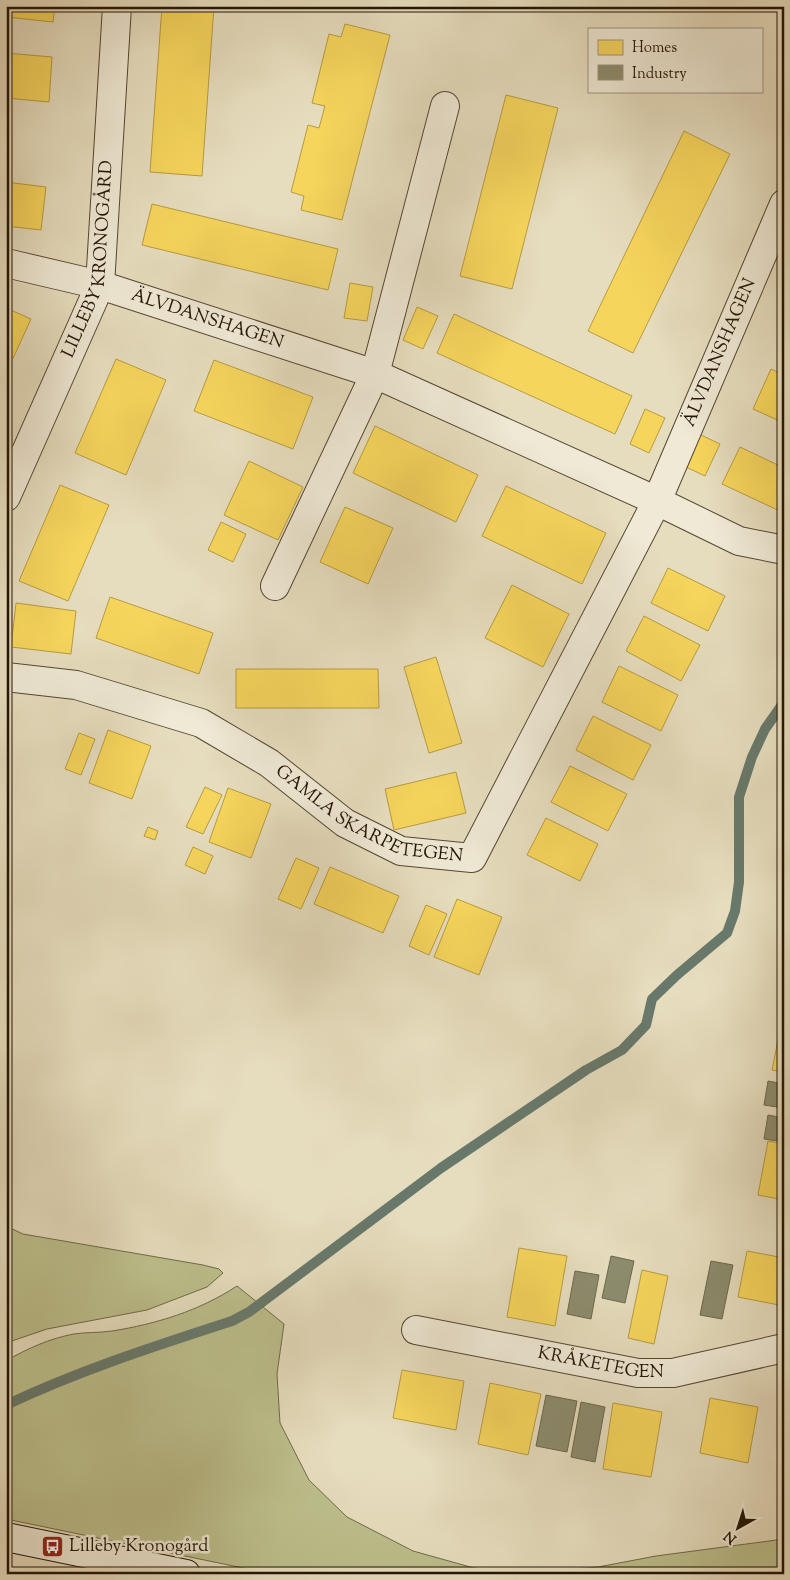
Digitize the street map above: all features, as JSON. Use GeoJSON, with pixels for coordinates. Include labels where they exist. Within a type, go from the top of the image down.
{"type":"FeatureCollection","features":[{"type":"Feature","properties":{"kind":"street","name":"LILLEBY KRONOGÅRD"},"geometry":{"type":"LineString","coordinates":[[6,497],[100,285],[117,6]]}},
{"type":"Feature","properties":{"kind":"street"},"geometry":{"type":"LineString","coordinates":[[275,586],[375,374],[445,106]]}},
{"type":"Feature","properties":{"kind":"street","name":"ÄLVDANSHAGEN"},"geometry":{"type":"LineString","coordinates":[[657,501],[784,204]]}},
{"type":"Feature","properties":{"kind":"street","name":"ÄLVDANSHAGEN"},"geometry":{"type":"LineString","coordinates":[[6,264],[100,285],[375,374],[657,501],[739,541],[784,550]]}},
{"type":"Feature","properties":{"kind":"street","name":"GAMLA SKARPETEGEN"},"geometry":{"type":"LineString","coordinates":[[6,677],[76,685],[201,722],[269,763],[345,823],[401,852],[472,858],[657,501]]}},
{"type":"Feature","properties":{"kind":"street","name":"KRÅKETEGEN"},"geometry":{"type":"LineString","coordinates":[[416,1330],[638,1373],[673,1373],[784,1348]]}},
{"type":"Feature","properties":{"kind":"street"},"geometry":{"type":"LineString","coordinates":[[6,1537],[186,1574]]}},
{"type":"Feature","properties":{"kind":"green space"},"geometry":{"type":"Polygon","coordinates":[[[6,1226],[23,1234],[203,1265],[219,1269],[223,1273],[207,1287],[147,1310],[47,1329],[6,1343],[6,1226]]]}},
{"type":"Feature","properties":{"kind":"green space"},"geometry":{"type":"Polygon","coordinates":[[[237,1286],[284,1324],[277,1374],[280,1423],[309,1480],[347,1517],[413,1551],[474,1568],[520,1573],[598,1567],[656,1556],[784,1539],[784,1574],[272,1574],[6,1519],[6,1361],[56,1338],[79,1333],[107,1332],[177,1315],[208,1303],[237,1286]]]}},
{"type":"Feature","properties":{"kind":"building: Homes"},"geometry":{"type":"Polygon","coordinates":[[[6,6],[55,6],[53,22],[6,17],[6,6]]]}},
{"type":"Feature","properties":{"kind":"building: Homes"},"geometry":{"type":"Polygon","coordinates":[[[162,6],[214,6],[202,176],[150,172],[162,6]]]}},
{"type":"Feature","properties":{"kind":"building: Homes"},"geometry":{"type":"Polygon","coordinates":[[[345,24],[390,35],[342,220],[301,210],[304,196],[291,192],[308,125],[319,128],[325,106],[312,103],[329,34],[341,37],[345,24]]]}},
{"type":"Feature","properties":{"kind":"building: Homes"},"geometry":{"type":"Polygon","coordinates":[[[6,53],[52,57],[49,102],[6,98],[6,53]]]}},
{"type":"Feature","properties":{"kind":"building: Homes"},"geometry":{"type":"Polygon","coordinates":[[[506,95],[558,108],[512,289],[460,276],[506,95]]]}},
{"type":"Feature","properties":{"kind":"building: Homes"},"geometry":{"type":"Polygon","coordinates":[[[684,131],[730,154],[633,353],[588,331],[684,131]]]}},
{"type":"Feature","properties":{"kind":"building: Homes"},"geometry":{"type":"Polygon","coordinates":[[[6,182],[46,187],[41,230],[6,226],[6,182]]]}},
{"type":"Feature","properties":{"kind":"building: Homes"},"geometry":{"type":"Polygon","coordinates":[[[152,204],[338,249],[328,290],[142,245],[152,204]]]}},
{"type":"Feature","properties":{"kind":"building: Homes"},"geometry":{"type":"Polygon","coordinates":[[[350,283],[373,287],[367,321],[344,318],[350,283]]]}},
{"type":"Feature","properties":{"kind":"building: Homes"},"geometry":{"type":"Polygon","coordinates":[[[417,307],[438,316],[423,349],[403,340],[417,307]]]}},
{"type":"Feature","properties":{"kind":"building: Homes"},"geometry":{"type":"Polygon","coordinates":[[[6,308],[31,319],[10,365],[6,363],[6,308]]]}},
{"type":"Feature","properties":{"kind":"building: Homes"},"geometry":{"type":"Polygon","coordinates":[[[454,314],[632,396],[615,434],[437,353],[454,314]]]}},
{"type":"Feature","properties":{"kind":"building: Homes"},"geometry":{"type":"Polygon","coordinates":[[[116,359],[166,380],[126,475],[75,453],[116,359]]]}},
{"type":"Feature","properties":{"kind":"building: Homes"},"geometry":{"type":"Polygon","coordinates":[[[214,360],[313,397],[293,449],[194,411],[214,360]]]}},
{"type":"Feature","properties":{"kind":"building: Homes"},"geometry":{"type":"Polygon","coordinates":[[[771,369],[784,375],[784,423],[753,409],[771,369]]]}},
{"type":"Feature","properties":{"kind":"building: Homes"},"geometry":{"type":"Polygon","coordinates":[[[645,409],[665,418],[649,453],[630,444],[645,409]]]}},
{"type":"Feature","properties":{"kind":"building: Homes"},"geometry":{"type":"Polygon","coordinates":[[[375,426],[478,475],[456,522],[353,473],[375,426]]]}},
{"type":"Feature","properties":{"kind":"building: Homes"},"geometry":{"type":"Polygon","coordinates":[[[699,434],[720,444],[705,476],[684,466],[699,434]]]}},
{"type":"Feature","properties":{"kind":"building: Homes"},"geometry":{"type":"Polygon","coordinates":[[[740,447],[784,468],[784,513],[722,484],[740,447]]]}},
{"type":"Feature","properties":{"kind":"building: Homes"},"geometry":{"type":"Polygon","coordinates":[[[249,461],[303,487],[278,540],[224,515],[249,461]]]}},
{"type":"Feature","properties":{"kind":"building: Homes"},"geometry":{"type":"Polygon","coordinates":[[[60,485],[109,505],[68,601],[19,581],[60,485]]]}},
{"type":"Feature","properties":{"kind":"building: Homes"},"geometry":{"type":"Polygon","coordinates":[[[506,486],[606,533],[582,584],[482,536],[506,486]]]}},
{"type":"Feature","properties":{"kind":"building: Homes"},"geometry":{"type":"Polygon","coordinates":[[[345,507],[393,528],[368,584],[320,562],[345,507]]]}},
{"type":"Feature","properties":{"kind":"building: Homes"},"geometry":{"type":"Polygon","coordinates":[[[221,522],[246,534],[233,562],[208,550],[221,522]]]}},
{"type":"Feature","properties":{"kind":"building: Homes"},"geometry":{"type":"Polygon","coordinates":[[[668,568],[725,596],[708,631],[651,603],[668,568]]]}},
{"type":"Feature","properties":{"kind":"building: Homes"},"geometry":{"type":"Polygon","coordinates":[[[512,585],[569,614],[543,667],[485,638],[512,585]]]}},
{"type":"Feature","properties":{"kind":"building: Homes"},"geometry":{"type":"Polygon","coordinates":[[[110,597],[213,633],[199,674],[96,638],[110,597]]]}},
{"type":"Feature","properties":{"kind":"building: Homes"},"geometry":{"type":"Polygon","coordinates":[[[16,603],[76,611],[71,654],[11,647],[16,603]]]}},
{"type":"Feature","properties":{"kind":"building: Homes"},"geometry":{"type":"Polygon","coordinates":[[[644,616],[700,645],[681,681],[626,651],[644,616]]]}},
{"type":"Feature","properties":{"kind":"building: Homes"},"geometry":{"type":"Polygon","coordinates":[[[436,657],[462,743],[429,753],[404,667],[436,657]]]}},
{"type":"Feature","properties":{"kind":"building: Homes"},"geometry":{"type":"Polygon","coordinates":[[[619,666],[678,695],[661,731],[602,702],[619,666]]]}},
{"type":"Feature","properties":{"kind":"building: Homes"},"geometry":{"type":"Polygon","coordinates":[[[236,669],[378,669],[379,708],[236,708],[236,669]]]}},
{"type":"Feature","properties":{"kind":"building: Homes"},"geometry":{"type":"Polygon","coordinates":[[[593,716],[651,745],[633,780],[576,750],[593,716]]]}},
{"type":"Feature","properties":{"kind":"building: Homes"},"geometry":{"type":"Polygon","coordinates":[[[108,730],[151,746],[132,799],[89,783],[108,730]]]}},
{"type":"Feature","properties":{"kind":"building: Homes"},"geometry":{"type":"Polygon","coordinates":[[[79,733],[95,739],[81,775],[65,769],[79,733]]]}},
{"type":"Feature","properties":{"kind":"building: Homes"},"geometry":{"type":"Polygon","coordinates":[[[570,766],[627,794],[608,831],[551,802],[570,766]]]}},
{"type":"Feature","properties":{"kind":"building: Homes"},"geometry":{"type":"Polygon","coordinates":[[[456,772],[466,813],[394,830],[385,789],[456,772]]]}},
{"type":"Feature","properties":{"kind":"building: Homes"},"geometry":{"type":"Polygon","coordinates":[[[205,787],[222,795],[203,834],[186,827],[205,787]]]}},
{"type":"Feature","properties":{"kind":"building: Homes"},"geometry":{"type":"Polygon","coordinates":[[[228,788],[271,804],[251,858],[209,842],[228,788]]]}},
{"type":"Feature","properties":{"kind":"building: Homes"},"geometry":{"type":"Polygon","coordinates":[[[546,818],[598,844],[580,881],[527,855],[546,818]]]}},
{"type":"Feature","properties":{"kind":"building: Homes"},"geometry":{"type":"Polygon","coordinates":[[[148,827],[158,831],[155,840],[144,836],[148,827]]]}},
{"type":"Feature","properties":{"kind":"building: Homes"},"geometry":{"type":"Polygon","coordinates":[[[193,847],[213,856],[205,874],[185,865],[193,847]]]}},
{"type":"Feature","properties":{"kind":"building: Homes"},"geometry":{"type":"Polygon","coordinates":[[[296,858],[319,868],[301,909],[278,899],[296,858]]]}},
{"type":"Feature","properties":{"kind":"building: Homes"},"geometry":{"type":"Polygon","coordinates":[[[330,867],[399,896],[383,933],[314,904],[330,867]]]}},
{"type":"Feature","properties":{"kind":"building: Homes"},"geometry":{"type":"Polygon","coordinates":[[[457,899],[502,917],[479,975],[434,957],[457,899]]]}},
{"type":"Feature","properties":{"kind":"building: Homes"},"geometry":{"type":"Polygon","coordinates":[[[426,905],[447,914],[429,955],[409,946],[426,905]]]}},
{"type":"Feature","properties":{"kind":"building: Homes"},"geometry":{"type":"Polygon","coordinates":[[[781,1025],[784,1026],[784,1072],[772,1070],[781,1025]]]}},
{"type":"Feature","properties":{"kind":"building: Homes"},"geometry":{"type":"Polygon","coordinates":[[[768,1141],[784,1144],[784,1200],[758,1195],[768,1141]]]}},
{"type":"Feature","properties":{"kind":"building: Homes"},"geometry":{"type":"Polygon","coordinates":[[[519,1248],[567,1256],[555,1326],[507,1317],[519,1248]]]}},
{"type":"Feature","properties":{"kind":"building: Homes"},"geometry":{"type":"Polygon","coordinates":[[[747,1251],[784,1258],[784,1306],[738,1297],[747,1251]]]}},
{"type":"Feature","properties":{"kind":"building: Homes"},"geometry":{"type":"Polygon","coordinates":[[[642,1270],[668,1276],[654,1344],[628,1338],[642,1270]]]}},
{"type":"Feature","properties":{"kind":"building: Homes"},"geometry":{"type":"Polygon","coordinates":[[[402,1370],[464,1381],[456,1430],[393,1418],[402,1370]]]}},
{"type":"Feature","properties":{"kind":"building: Homes"},"geometry":{"type":"Polygon","coordinates":[[[490,1383],[541,1394],[528,1455],[478,1444],[490,1383]]]}},
{"type":"Feature","properties":{"kind":"building: Homes"},"geometry":{"type":"Polygon","coordinates":[[[710,1398],[758,1407],[748,1463],[700,1453],[710,1398]]]}},
{"type":"Feature","properties":{"kind":"building: Homes"},"geometry":{"type":"Polygon","coordinates":[[[613,1403],[662,1412],[651,1477],[603,1469],[613,1403]]]}},
{"type":"Feature","properties":{"kind":"building: Industry"},"geometry":{"type":"Polygon","coordinates":[[[768,1081],[784,1084],[784,1108],[764,1105],[768,1081]]]}},
{"type":"Feature","properties":{"kind":"building: Industry"},"geometry":{"type":"Polygon","coordinates":[[[768,1115],[784,1118],[784,1142],[764,1139],[768,1115]]]}},
{"type":"Feature","properties":{"kind":"building: Industry"},"geometry":{"type":"Polygon","coordinates":[[[611,1256],[634,1261],[625,1303],[602,1298],[611,1256]]]}},
{"type":"Feature","properties":{"kind":"building: Industry"},"geometry":{"type":"Polygon","coordinates":[[[711,1261],[733,1265],[722,1319],[700,1315],[711,1261]]]}},
{"type":"Feature","properties":{"kind":"building: Industry"},"geometry":{"type":"Polygon","coordinates":[[[575,1271],[599,1275],[591,1319],[567,1314],[575,1271]]]}},
{"type":"Feature","properties":{"kind":"building: Industry"},"geometry":{"type":"Polygon","coordinates":[[[546,1395],[577,1401],[567,1452],[536,1446],[546,1395]]]}},
{"type":"Feature","properties":{"kind":"building: Industry"},"geometry":{"type":"Polygon","coordinates":[[[581,1402],[605,1407],[595,1462],[571,1457],[581,1402]]]}},
{"type":"Feature","properties":{"kind":"waterway"},"geometry":{"type":"LineString","coordinates":[[6,1405],[90,1370],[146,1349],[232,1321],[249,1312],[441,1168],[586,1070],[622,1050],[646,1025],[652,999],[677,975],[727,933],[735,911],[739,882],[739,797],[752,757],[765,729],[784,702]]}},
{"type":"Feature","properties":{"kind":"place","name":"Lilleby Kronogård"},"geometry":{"type":"Point","coordinates":[53,1547]}}]}
